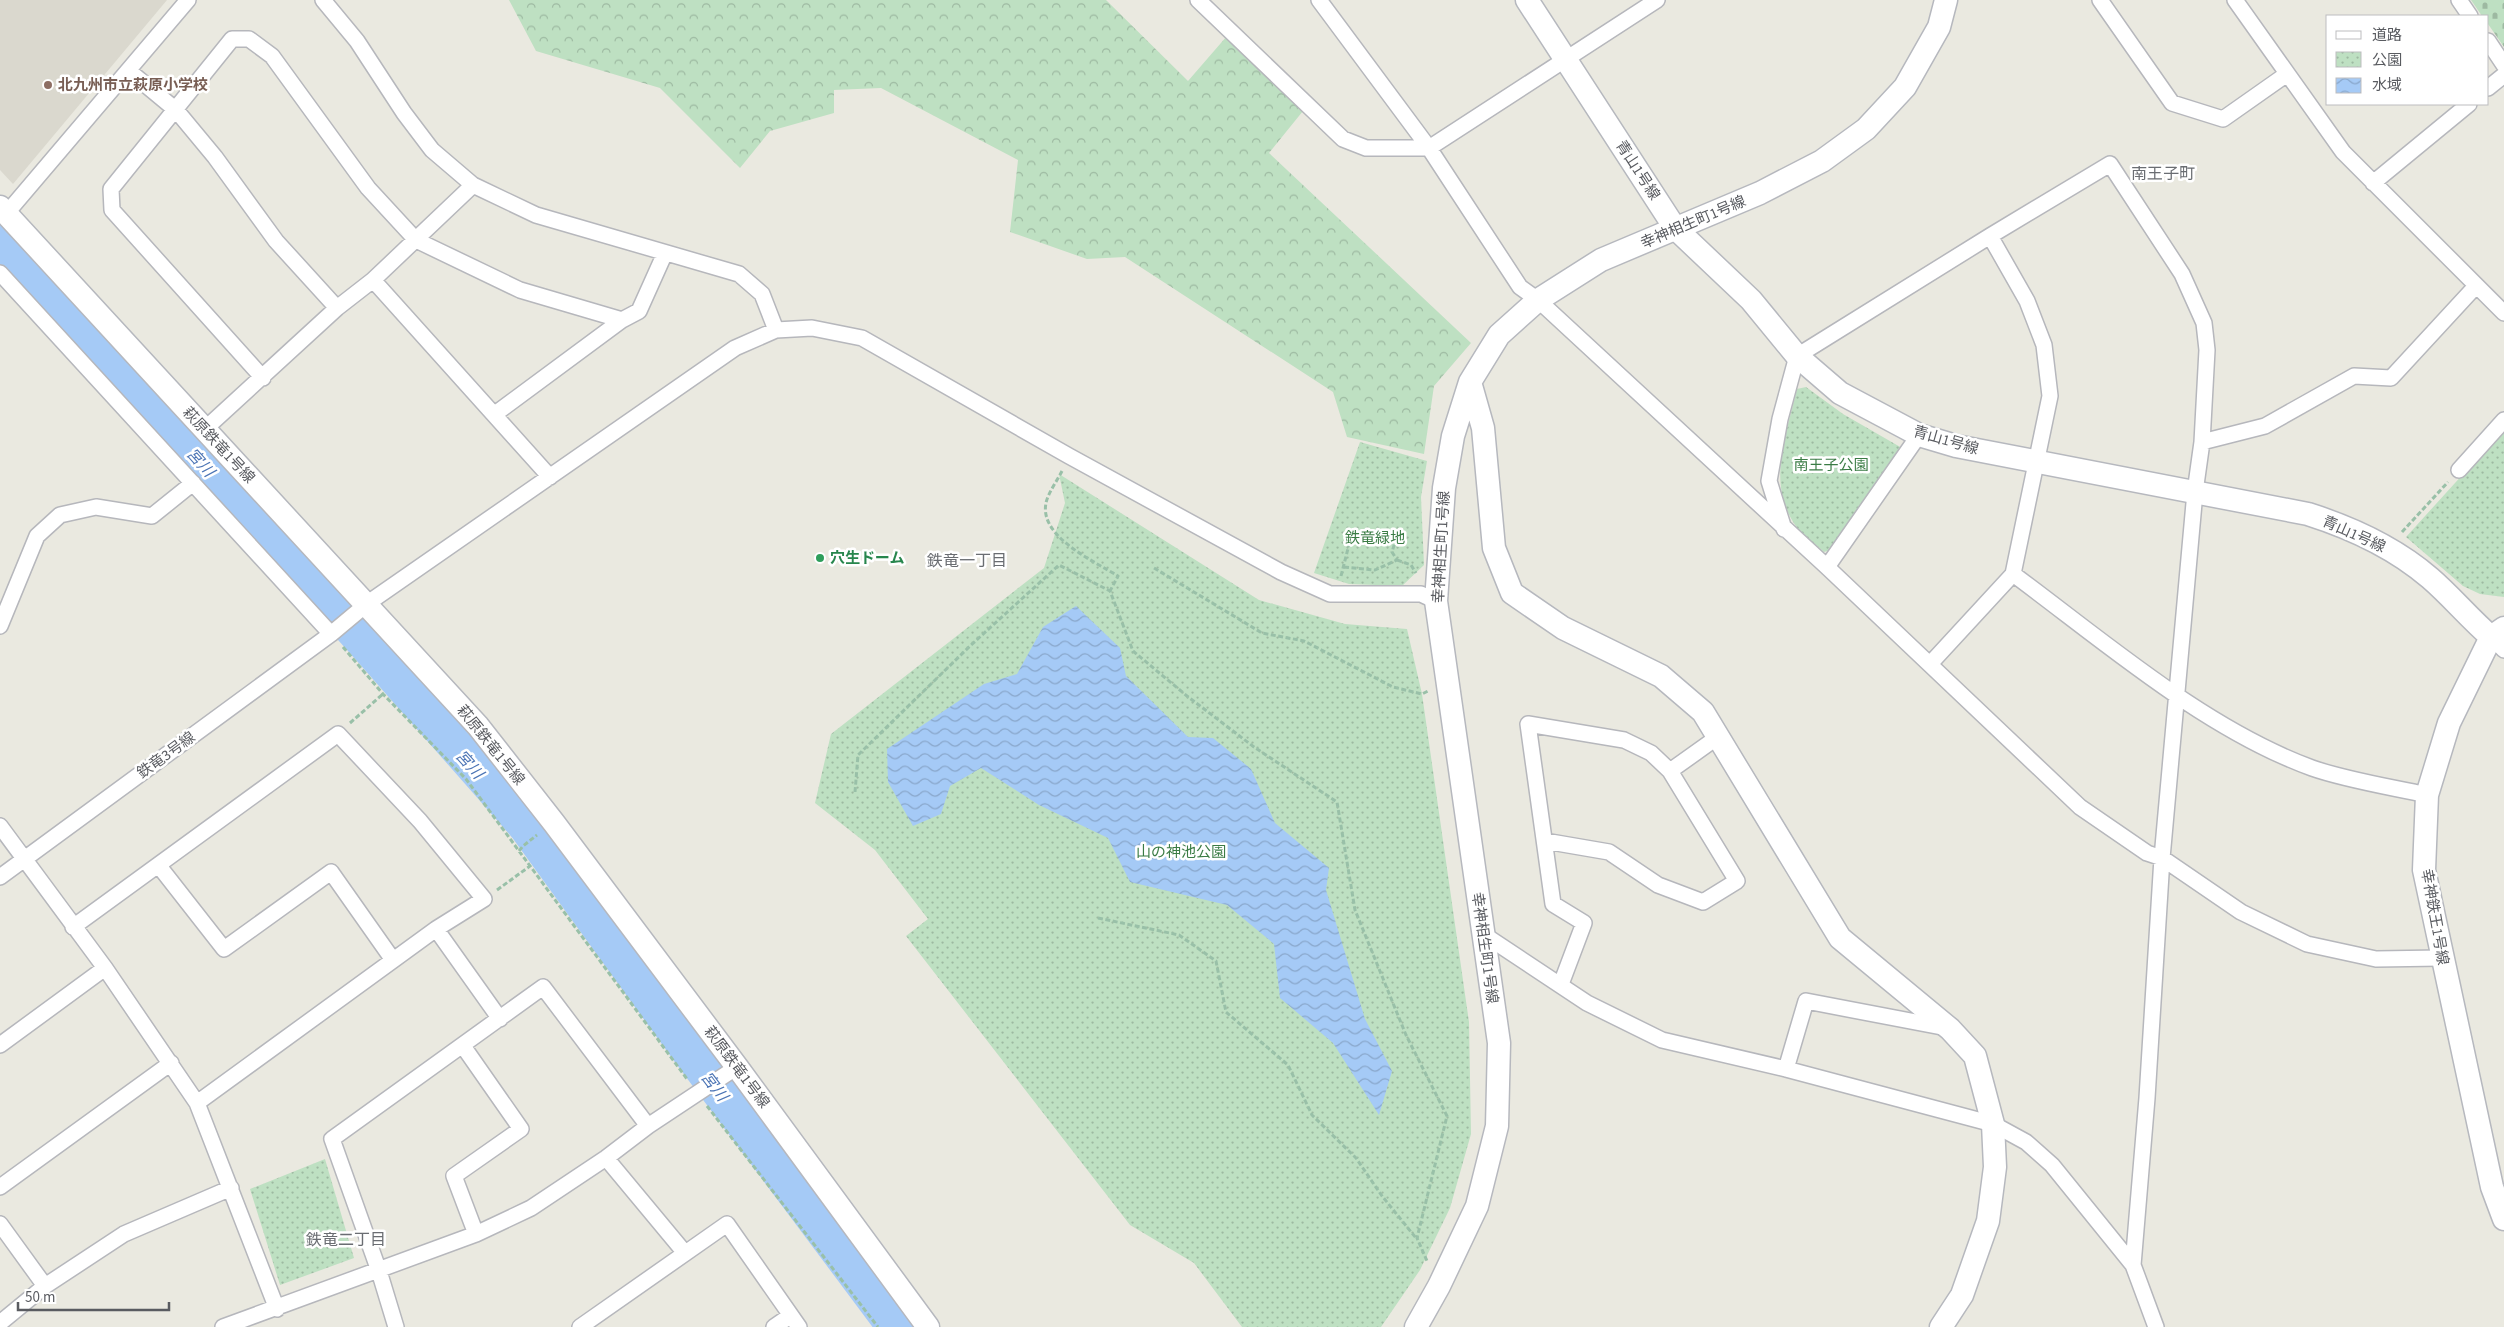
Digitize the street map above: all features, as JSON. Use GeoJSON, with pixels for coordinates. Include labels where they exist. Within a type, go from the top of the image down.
{"type":"FeatureCollection","features":[{"type":"Feature","properties":{"kind":"street"},"geometry":{"type":"LineString","coordinates":[[3,211],[129,71],[188,0]]}},
{"type":"Feature","properties":{"kind":"street"},"geometry":{"type":"LineString","coordinates":[[323,0],[357,41],[404,113],[432,150],[473,185],[536,215],[739,274],[762,294],[776,330],[812,328],[862,338],[1069,456],[1281,572],[1330,594],[1428,597]]}},
{"type":"Feature","properties":{"kind":"street"},"geometry":{"type":"LineString","coordinates":[[1198,0],[1344,139],[1366,148],[1429,148],[1657,0]]}},
{"type":"Feature","properties":{"kind":"street"},"geometry":{"type":"LineString","coordinates":[[1319,0],[1429,148],[1520,287],[1538,300],[1827,567],[2080,806],[2147,853],[2162,858],[2241,912],[2307,944],[2376,959],[2442,958]]}},
{"type":"Feature","properties":{"kind":"street","name":"青山1号線"},"geometry":{"type":"LineString","coordinates":[[1527,0],[1675,228],[1752,300],[1797,356],[1840,393],[1919,435],[1956,446],[2308,514],[2343,525],[2388,547],[2429,578],[2500,638]]}},
{"type":"Feature","properties":{"kind":"street","name":"幸神相生町1号線"},"geometry":{"type":"LineString","coordinates":[[1416,1327],[1439,1286],[1477,1206],[1497,1126],[1499,1043],[1448,684],[1428,597],[1453,436],[1470,382],[1499,335],[1538,300],[1601,260],[1760,194],[1822,161],[1866,129],[1905,87],[1939,27],[1946,0]]}},
{"type":"Feature","properties":{"kind":"street"},"geometry":{"type":"LineString","coordinates":[[2100,0],[2172,103],[2223,119],[2287,74]]}},
{"type":"Feature","properties":{"kind":"street"},"geometry":{"type":"LineString","coordinates":[[2235,0],[2343,152],[2475,287],[2502,308]]}},
{"type":"Feature","properties":{"kind":"street"},"geometry":{"type":"LineString","coordinates":[[2459,0],[2469,15]]}},
{"type":"Feature","properties":{"kind":"street"},"geometry":{"type":"LineString","coordinates":[[263,378],[112,210],[111,189],[232,39],[249,39],[272,56],[368,188],[416,240],[520,290],[622,320]]}},
{"type":"Feature","properties":{"kind":"street"},"geometry":{"type":"LineString","coordinates":[[2489,42],[2504,65]]}},
{"type":"Feature","properties":{"kind":"street"},"geometry":{"type":"LineString","coordinates":[[129,71],[176,110],[216,157],[276,241],[337,308]]}},
{"type":"Feature","properties":{"kind":"street"},"geometry":{"type":"LineString","coordinates":[[2489,87],[2504,74]]}},
{"type":"Feature","properties":{"kind":"street"},"geometry":{"type":"LineString","coordinates":[[2373,183],[2468,105]]}},
{"type":"Feature","properties":{"kind":"street"},"geometry":{"type":"LineString","coordinates":[[1784,529],[1768,481],[1780,419],[1797,356],[2110,164],[2182,274],[2204,323],[2207,350],[2202,442],[2195,492],[2162,858],[2147,1098],[2133,1265]]}},
{"type":"Feature","properties":{"kind":"street"},"geometry":{"type":"LineString","coordinates":[[205,430],[337,308],[372,280],[416,240],[473,185]]}},
{"type":"Feature","properties":{"kind":"street","name":"萩原鉄竜1号線"},"geometry":{"type":"LineString","coordinates":[[3,211],[368,604],[478,726],[554,823],[733,1070],[928,1327]]}},
{"type":"Feature","properties":{"kind":"street"},"geometry":{"type":"LineString","coordinates":[[1930,664],[2014,574],[2039,461],[2050,396],[2044,344],[2027,300],[1990,236]]}},
{"type":"Feature","properties":{"kind":"street"},"geometry":{"type":"LineString","coordinates":[[495,414],[622,320],[639,310],[665,253]]}},
{"type":"Feature","properties":{"kind":"street"},"geometry":{"type":"LineString","coordinates":[[0,273],[331,634]]}},
{"type":"Feature","properties":{"kind":"street"},"geometry":{"type":"LineString","coordinates":[[372,280],[550,477]]}},
{"type":"Feature","properties":{"kind":"street"},"geometry":{"type":"LineString","coordinates":[[2202,442],[2265,426],[2354,376],[2391,378],[2475,287]]}},
{"type":"Feature","properties":{"kind":"street","name":"鉄竜3号線"},"geometry":{"type":"LineString","coordinates":[[0,877],[331,634],[368,604],[735,348],[776,330]]}},
{"type":"Feature","properties":{"kind":"street"},"geometry":{"type":"LineString","coordinates":[[1470,382],[1483,428],[1494,548],[1512,593],[1563,628],[1661,676],[1703,712],[1840,938],[1950,1029],[1975,1056],[1992,1124],[1995,1167],[1988,1221],[1962,1295],[1941,1327]]}},
{"type":"Feature","properties":{"kind":"street"},"geometry":{"type":"LineString","coordinates":[[2459,470],[2504,420]]}},
{"type":"Feature","properties":{"kind":"street"},"geometry":{"type":"LineString","coordinates":[[1827,567],[1919,435]]}},
{"type":"Feature","properties":{"kind":"street"},"geometry":{"type":"LineString","coordinates":[[0,626],[37,536],[60,515],[96,507],[152,516],[193,483]]}},
{"type":"Feature","properties":{"kind":"street"},"geometry":{"type":"LineString","coordinates":[[2014,574],[2176,694],[2255,742],[2313,768],[2427,795]]}},
{"type":"Feature","properties":{"kind":"street","name":"幸神鉄王1号線"},"geometry":{"type":"LineString","coordinates":[[2500,638],[2449,724],[2427,795],[2424,870],[2492,1187],[2504,1219]]}},
{"type":"Feature","properties":{"kind":"street"},"geometry":{"type":"LineString","coordinates":[[1545,841],[1609,852],[1658,885],[1703,902],[1737,881],[1670,771],[1651,753],[1624,740],[1528,724],[1553,904],[1584,923],[1561,984]]}},
{"type":"Feature","properties":{"kind":"street"},"geometry":{"type":"LineString","coordinates":[[73,927],[338,734],[420,821],[484,899],[436,929],[197,1103]]}},
{"type":"Feature","properties":{"kind":"street"},"geometry":{"type":"LineString","coordinates":[[1670,771],[1719,736]]}},
{"type":"Feature","properties":{"kind":"street"},"geometry":{"type":"LineString","coordinates":[[0,826],[73,927],[106,968],[197,1103],[277,1309]]}},
{"type":"Feature","properties":{"kind":"street"},"geometry":{"type":"LineString","coordinates":[[159,866],[224,949],[331,872],[393,960]]}},
{"type":"Feature","properties":{"kind":"street"},"geometry":{"type":"LineString","coordinates":[[436,929],[500,1019]]}},
{"type":"Feature","properties":{"kind":"street"},"geometry":{"type":"LineString","coordinates":[[1483,934],[1587,1003],[1662,1040],[1786,1069],[1992,1124],[2026,1142],[2052,1165],[2133,1265],[2156,1327]]}},
{"type":"Feature","properties":{"kind":"street"},"geometry":{"type":"LineString","coordinates":[[0,1045],[106,968]]}},
{"type":"Feature","properties":{"kind":"street"},"geometry":{"type":"LineString","coordinates":[[396,1327],[379,1271],[332,1139],[543,987],[648,1126]]}},
{"type":"Feature","properties":{"kind":"street"},"geometry":{"type":"LineString","coordinates":[[1786,1069],[1806,1001],[1950,1029]]}},
{"type":"Feature","properties":{"kind":"street"},"geometry":{"type":"LineString","coordinates":[[463,1046],[522,1129],[454,1176],[476,1234]]}},
{"type":"Feature","properties":{"kind":"street"},"geometry":{"type":"LineString","coordinates":[[0,1187],[170,1063]]}},
{"type":"Feature","properties":{"kind":"street"},"geometry":{"type":"LineString","coordinates":[[224,1327],[476,1234],[531,1208],[606,1158],[648,1126],[733,1070]]}},
{"type":"Feature","properties":{"kind":"street"},"geometry":{"type":"LineString","coordinates":[[606,1158],[685,1254]]}},
{"type":"Feature","properties":{"kind":"street"},"geometry":{"type":"LineString","coordinates":[[0,1323],[45,1286],[124,1234],[231,1188]]}},
{"type":"Feature","properties":{"kind":"street"},"geometry":{"type":"LineString","coordinates":[[0,1224],[45,1286]]}},
{"type":"Feature","properties":{"kind":"street"},"geometry":{"type":"LineString","coordinates":[[580,1327],[727,1224],[794,1321],[774,1327]]}},
{"type":"Feature","properties":{"kind":"path"},"geometry":{"type":"LineString","coordinates":[[1069,456],[1046,503],[1047,523],[1064,542],[1118,576],[1110,591]]}},
{"type":"Feature","properties":{"kind":"path"},"geometry":{"type":"LineString","coordinates":[[2388,547],[2459,470]]}},
{"type":"Feature","properties":{"kind":"path"},"geometry":{"type":"LineString","coordinates":[[1336,594],[1353,528]]}},
{"type":"Feature","properties":{"kind":"path"},"geometry":{"type":"LineString","coordinates":[[1400,529],[1392,552],[1397,560],[1411,565],[1421,579],[1428,597]]}},
{"type":"Feature","properties":{"kind":"path"},"geometry":{"type":"LineString","coordinates":[[1344,566],[1375,570],[1397,560]]}},
{"type":"Feature","properties":{"kind":"path"},"geometry":{"type":"LineString","coordinates":[[855,792],[858,755],[1038,582],[1059,565],[1110,591],[1133,651],[1187,696],[1254,747],[1337,802],[1355,910],[1406,1036],[1447,1116],[1417,1238]]}},
{"type":"Feature","properties":{"kind":"path"},"geometry":{"type":"LineString","coordinates":[[1154,568],[1262,633],[1304,641],[1393,687],[1422,694],[1448,684]]}},
{"type":"Feature","properties":{"kind":"path"},"geometry":{"type":"LineString","coordinates":[[331,634],[383,694],[466,779],[878,1327]]}},
{"type":"Feature","properties":{"kind":"path"},"geometry":{"type":"LineString","coordinates":[[338,734],[383,694]]}},
{"type":"Feature","properties":{"kind":"path"},"geometry":{"type":"LineString","coordinates":[[520,851],[523,846]]}},
{"type":"Feature","properties":{"kind":"path"},"geometry":{"type":"LineString","coordinates":[[484,899],[530,866]]}},
{"type":"Feature","properties":{"kind":"path"},"geometry":{"type":"LineString","coordinates":[[1098,918],[1179,935],[1216,961],[1226,1012],[1288,1065],[1312,1115],[1356,1158],[1382,1196],[1417,1238],[1439,1286]]}},
{"type":"Feature","properties":{"kind":"shaded area","name":"北九州市立萩原小学校"},"geometry":{"type":"Polygon","coordinates":[[[0,0],[167,0],[13,184],[0,170],[0,0]]]}},
{"type":"Feature","properties":{"kind":"green space"},"geometry":{"type":"Polygon","coordinates":[[[509,0],[1106,0],[1188,81],[1227,36],[1303,111],[1269,153],[1471,343],[1434,386],[1424,454],[1347,437],[1333,392],[1125,257],[1087,259],[1010,232],[1018,160],[881,88],[834,90],[834,113],[770,131],[740,168],[660,88],[536,51],[509,0]]]}},
{"type":"Feature","properties":{"kind":"green space"},"geometry":{"type":"Polygon","coordinates":[[[2471,0],[2504,0],[2504,47],[2489,25],[2489,15],[2481,15],[2471,0]]]}},
{"type":"Feature","properties":{"kind":"green space","name":"南王子公園"},"geometry":{"type":"Polygon","coordinates":[[[1806,387],[1843,414],[1902,448],[1834,549],[1824,552],[1798,529],[1788,513],[1782,496],[1780,478],[1784,443],[1797,389],[1806,387]]]}},
{"type":"Feature","properties":{"kind":"green space"},"geometry":{"type":"Polygon","coordinates":[[[2504,429],[2504,597],[2480,594],[2463,586],[2406,537],[2504,429]]]}},
{"type":"Feature","properties":{"kind":"green space","name":"鉄竜緑地"},"geometry":{"type":"Polygon","coordinates":[[[1360,442],[1427,461],[1421,497],[1424,565],[1402,586],[1349,584],[1314,573],[1360,442]]]}},
{"type":"Feature","properties":{"kind":"green space","name":"山の神池公園"},"geometry":{"type":"Polygon","coordinates":[[[1059,474],[1259,600],[1345,624],[1407,629],[1422,694],[1469,1022],[1471,1134],[1450,1208],[1420,1270],[1381,1327],[1242,1327],[1194,1263],[1130,1225],[906,936],[928,919],[875,850],[815,803],[831,734],[1044,568],[1065,503],[1059,474]]]}},
{"type":"Feature","properties":{"kind":"green space"},"geometry":{"type":"Polygon","coordinates":[[[325,1159],[354,1258],[280,1285],[250,1189],[325,1159]]]}},
{"type":"Feature","properties":{"kind":"water"},"geometry":{"type":"Polygon","coordinates":[[[1076,606],[1120,648],[1126,676],[1188,737],[1213,738],[1251,769],[1275,823],[1329,868],[1326,890],[1365,1019],[1392,1071],[1379,1115],[1333,1043],[1280,998],[1274,944],[1227,905],[1130,882],[1108,838],[1039,805],[981,768],[950,786],[941,814],[913,826],[888,782],[887,749],[984,684],[1017,674],[1043,627],[1076,606]]]}},
{"type":"Feature","properties":{"kind":"waterway","name":"宮川"},"geometry":{"type":"LineString","coordinates":[[0,237],[373,652],[526,826],[689,1051],[895,1327]]}},
{"type":"Feature","properties":{"kind":"place","name":"北九州市立萩原小学校"},"geometry":{"type":"Point","coordinates":[48,85]}},
{"type":"Feature","properties":{"kind":"place","name":"穴生ドーム"},"geometry":{"type":"Point","coordinates":[820,558]}},
{"type":"Feature","properties":{"kind":"district","name":"南王子町"},"geometry":{"type":"Point","coordinates":[2163,173]}},
{"type":"Feature","properties":{"kind":"district","name":"鉄竜一丁目"},"geometry":{"type":"Point","coordinates":[967,560]}},
{"type":"Feature","properties":{"kind":"district","name":"鉄竜二丁目"},"geometry":{"type":"Point","coordinates":[346,1239]}}]}
